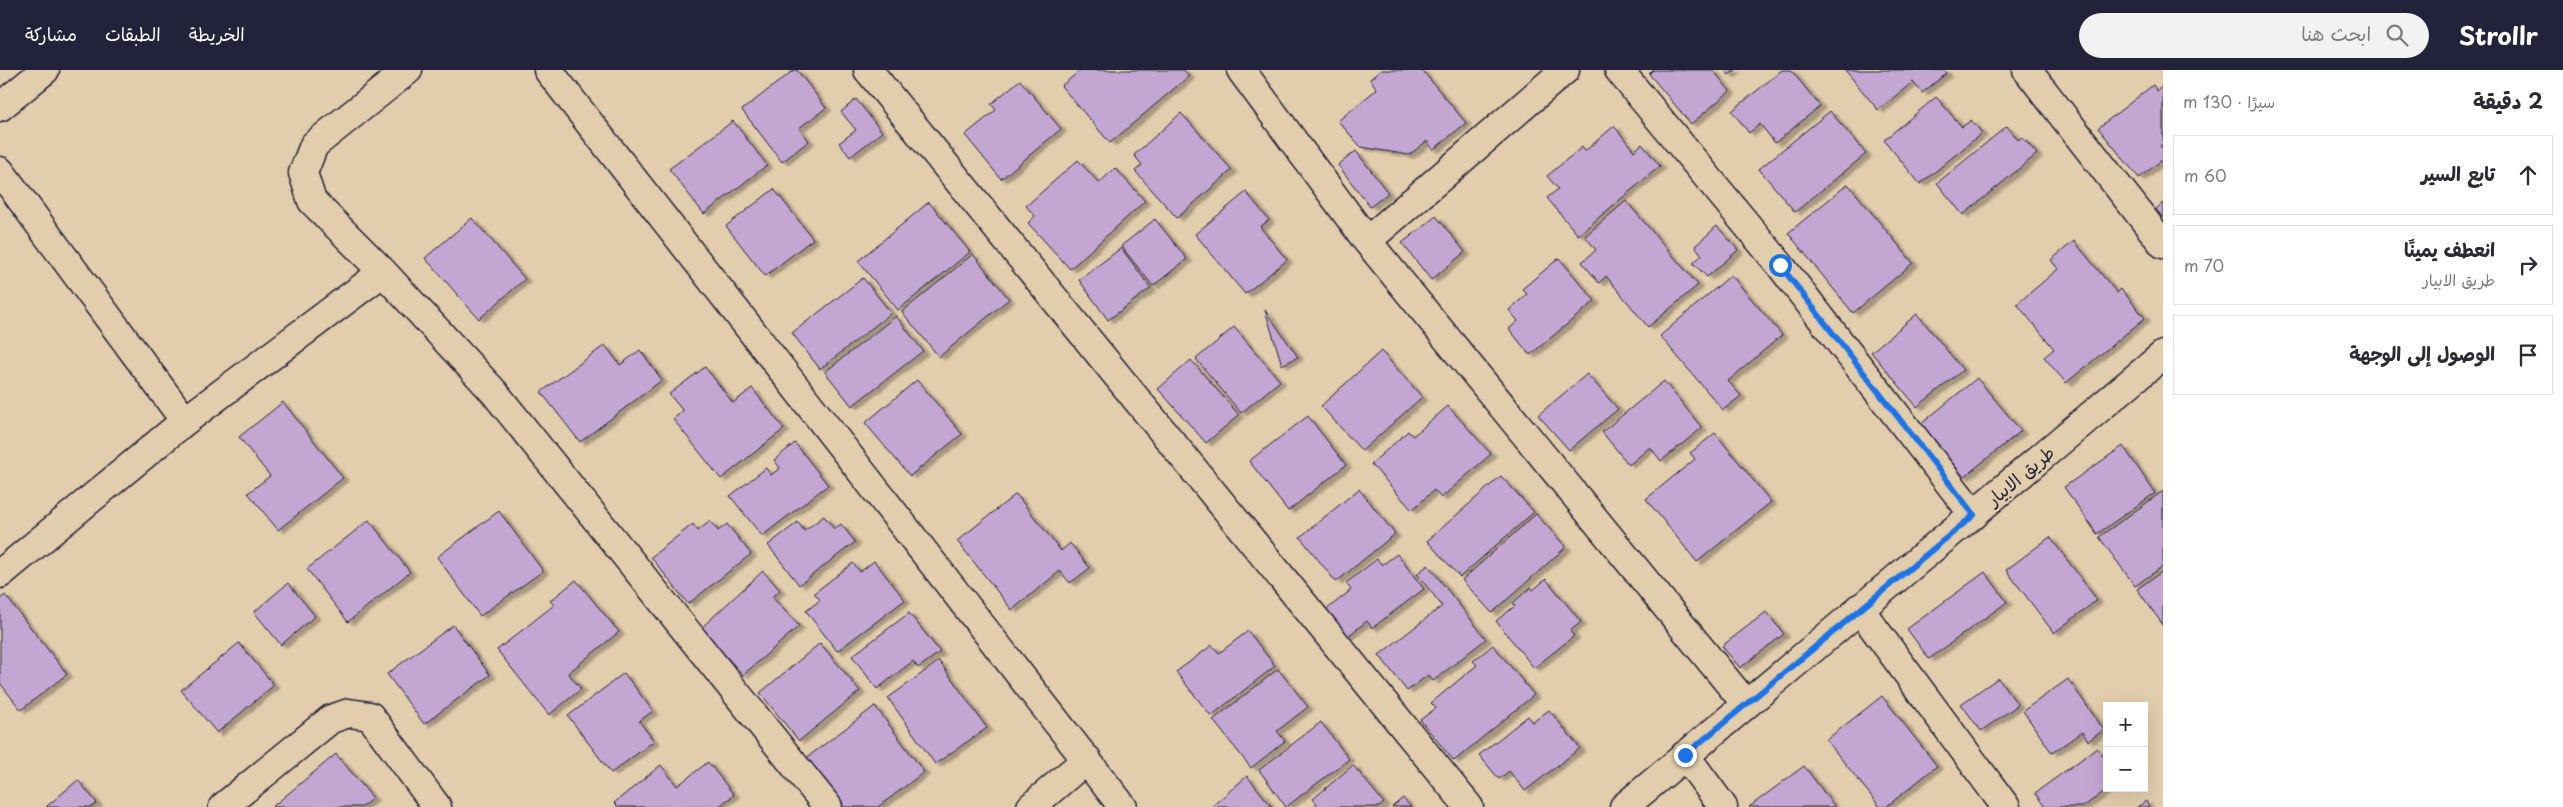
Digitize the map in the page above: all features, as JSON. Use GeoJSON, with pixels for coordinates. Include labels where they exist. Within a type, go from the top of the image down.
{"type":"FeatureCollection","features":[{"type":"Feature","properties":{"kind":"street"},"geometry":{"type":"LineString","coordinates":[[0,107],[45,70]]}},
{"type":"Feature","properties":{"kind":"street"},"geometry":{"type":"LineString","coordinates":[[408,70],[314,145],[303,173],[312,201],[384,272],[494,392],[828,807]]}},
{"type":"Feature","properties":{"kind":"street"},"geometry":{"type":"LineString","coordinates":[[548,70],[1123,807]]}},
{"type":"Feature","properties":{"kind":"street"},"geometry":{"type":"LineString","coordinates":[[868,70],[1469,807]]}},
{"type":"Feature","properties":{"kind":"street"},"geometry":{"type":"LineString","coordinates":[[1240,70],[1367,240],[1746,704]]}},
{"type":"Feature","properties":{"kind":"street"},"geometry":{"type":"LineString","coordinates":[[1367,240],[1565,70]]}},
{"type":"Feature","properties":{"kind":"street"},"geometry":{"type":"LineString","coordinates":[[1619,70],[1780,265],[1974,515]]}},
{"type":"Feature","properties":{"kind":"street"},"geometry":{"type":"LineString","coordinates":[[2027,70],[2163,244]]}},
{"type":"Feature","properties":{"kind":"street"},"geometry":{"type":"LineString","coordinates":[[0,171],[185,421]]}},
{"type":"Feature","properties":{"kind":"street"},"geometry":{"type":"LineString","coordinates":[[0,574],[185,421],[384,272]]}},
{"type":"Feature","properties":{"kind":"street","name":"طريق الابيار"},"geometry":{"type":"LineString","coordinates":[[1624,807],[2163,355]]}},
{"type":"Feature","properties":{"kind":"street"},"geometry":{"type":"LineString","coordinates":[[1859,608],[2006,807]]}},
{"type":"Feature","properties":{"kind":"street"},"geometry":{"type":"LineString","coordinates":[[223,807],[330,720],[349,713],[370,716],[437,807]]}},
{"type":"Feature","properties":{"kind":"street"},"geometry":{"type":"LineString","coordinates":[[1685,755],[1723,807]]}},
{"type":"Feature","properties":{"kind":"street"},"geometry":{"type":"LineString","coordinates":[[1031,807],[1086,759]]}},
{"type":"Feature","properties":{"kind":"building"},"geometry":{"type":"Polygon","coordinates":[[[794,70],[797,70],[826,108],[799,128],[809,141],[782,162],[742,110],[794,70]]]}},
{"type":"Feature","properties":{"kind":"building"},"geometry":{"type":"Polygon","coordinates":[[[1081,70],[1184,70],[1189,76],[1110,143],[1061,86],[1081,70]]]}},
{"type":"Feature","properties":{"kind":"building"},"geometry":{"type":"Polygon","coordinates":[[[1381,70],[1422,70],[1466,123],[1433,150],[1427,141],[1409,155],[1361,147],[1338,121],[1377,89],[1370,79],[1381,70]]]}},
{"type":"Feature","properties":{"kind":"building"},"geometry":{"type":"Polygon","coordinates":[[[1653,70],[1713,70],[1730,91],[1691,124],[1649,74],[1653,70]]]}},
{"type":"Feature","properties":{"kind":"building"},"geometry":{"type":"Polygon","coordinates":[[[1725,70],[1736,70],[1729,75],[1725,70]]]}},
{"type":"Feature","properties":{"kind":"building"},"geometry":{"type":"Polygon","coordinates":[[[1782,70],[1791,70],[1820,106],[1775,143],[1760,124],[1749,133],[1732,111],[1782,70]]]}},
{"type":"Feature","properties":{"kind":"building"},"geometry":{"type":"Polygon","coordinates":[[[1845,70],[1944,70],[1947,73],[1922,93],[1913,82],[1878,110],[1845,70]]]}},
{"type":"Feature","properties":{"kind":"building"},"geometry":{"type":"Polygon","coordinates":[[[1020,80],[1061,129],[1001,179],[965,135],[996,110],[991,104],[1020,80]]]}},
{"type":"Feature","properties":{"kind":"building"},"geometry":{"type":"Polygon","coordinates":[[[2153,85],[2157,91],[2163,86],[2163,143],[2160,146],[2163,149],[2163,159],[2139,178],[2098,128],[2153,85]]]}},
{"type":"Feature","properties":{"kind":"building"},"geometry":{"type":"Polygon","coordinates":[[[1936,97],[1962,127],[1971,120],[1982,133],[1920,184],[1884,140],[1936,97]]]}},
{"type":"Feature","properties":{"kind":"building"},"geometry":{"type":"Polygon","coordinates":[[[856,99],[882,132],[850,157],[839,143],[856,130],[841,112],[856,99]]]}},
{"type":"Feature","properties":{"kind":"building"},"geometry":{"type":"Polygon","coordinates":[[[1830,111],[1866,154],[1795,212],[1759,169],[1830,111]]]}},
{"type":"Feature","properties":{"kind":"building"},"geometry":{"type":"Polygon","coordinates":[[[1181,113],[1232,170],[1177,218],[1135,171],[1142,165],[1134,155],[1181,113]]]}},
{"type":"Feature","properties":{"kind":"building"},"geometry":{"type":"Polygon","coordinates":[[[733,121],[767,165],[704,214],[669,169],[733,121]]]}},
{"type":"Feature","properties":{"kind":"building"},"geometry":{"type":"Polygon","coordinates":[[[1614,126],[1634,151],[1642,144],[1660,166],[1578,235],[1547,198],[1558,189],[1547,176],[1582,147],[1585,151],[1614,126]]]}},
{"type":"Feature","properties":{"kind":"building"},"geometry":{"type":"Polygon","coordinates":[[[2007,126],[2018,140],[2022,137],[2037,154],[1963,215],[1937,183],[2007,126]]]}},
{"type":"Feature","properties":{"kind":"building"},"geometry":{"type":"Polygon","coordinates":[[[1356,151],[1388,193],[1370,207],[1338,165],[1356,151]]]}},
{"type":"Feature","properties":{"kind":"building"},"geometry":{"type":"Polygon","coordinates":[[[1078,160],[1099,183],[1115,168],[1145,201],[1070,269],[1028,223],[1035,216],[1026,206],[1078,160]]]}},
{"type":"Feature","properties":{"kind":"building"},"geometry":{"type":"Polygon","coordinates":[[[1848,184],[1913,263],[1853,313],[1788,233],[1848,184]]]}},
{"type":"Feature","properties":{"kind":"building"},"geometry":{"type":"Polygon","coordinates":[[[774,189],[813,239],[765,276],[726,226],[774,189]]]}},
{"type":"Feature","properties":{"kind":"building"},"geometry":{"type":"Polygon","coordinates":[[[1246,192],[1269,220],[1260,227],[1287,260],[1245,294],[1195,234],[1246,192]]]}},
{"type":"Feature","properties":{"kind":"building"},"geometry":{"type":"Polygon","coordinates":[[[1626,201],[1698,285],[1648,327],[1606,276],[1599,283],[1582,262],[1596,250],[1585,236],[1626,201]]]}},
{"type":"Feature","properties":{"kind":"building"},"geometry":{"type":"Polygon","coordinates":[[[929,202],[970,252],[898,310],[858,261],[929,202]]]}},
{"type":"Feature","properties":{"kind":"building"},"geometry":{"type":"Polygon","coordinates":[[[2163,203],[2163,218],[2156,209],[2163,203]]]}},
{"type":"Feature","properties":{"kind":"building"},"geometry":{"type":"Polygon","coordinates":[[[1436,216],[1465,252],[1431,280],[1402,243],[1436,216]]]}},
{"type":"Feature","properties":{"kind":"building"},"geometry":{"type":"Polygon","coordinates":[[[472,218],[525,279],[479,319],[425,258],[472,218]]]}},
{"type":"Feature","properties":{"kind":"building"},"geometry":{"type":"Polygon","coordinates":[[[1155,219],[1187,259],[1153,286],[1121,246],[1155,219]]]}},
{"type":"Feature","properties":{"kind":"building"},"geometry":{"type":"Polygon","coordinates":[[[1717,226],[1738,250],[1707,277],[1693,263],[1702,255],[1695,246],[1717,226]]]}},
{"type":"Feature","properties":{"kind":"building"},"geometry":{"type":"Polygon","coordinates":[[[2074,241],[2117,293],[2121,289],[2145,318],[2066,383],[2044,357],[2054,349],[2017,304],[2058,269],[2051,260],[2074,241]]]}},
{"type":"Feature","properties":{"kind":"building"},"geometry":{"type":"Polygon","coordinates":[[[1121,248],[1151,288],[1108,320],[1079,280],[1121,248]]]}},
{"type":"Feature","properties":{"kind":"building"},"geometry":{"type":"Polygon","coordinates":[[[973,254],[1009,299],[939,357],[902,312],[973,254]]]}},
{"type":"Feature","properties":{"kind":"building"},"geometry":{"type":"Polygon","coordinates":[[[1559,258],[1595,301],[1530,355],[1509,329],[1518,321],[1509,310],[1527,294],[1522,289],[1559,258]]]}},
{"type":"Feature","properties":{"kind":"building"},"geometry":{"type":"Polygon","coordinates":[[[1731,275],[1782,335],[1728,381],[1741,396],[1723,410],[1660,336],[1731,275]]]}},
{"type":"Feature","properties":{"kind":"building"},"geometry":{"type":"Polygon","coordinates":[[[863,278],[891,313],[820,369],[792,333],[863,278]]]}},
{"type":"Feature","properties":{"kind":"building"},"geometry":{"type":"Polygon","coordinates":[[[1265,310],[1298,357],[1282,365],[1265,310]]]}},
{"type":"Feature","properties":{"kind":"building"},"geometry":{"type":"Polygon","coordinates":[[[1917,314],[1963,370],[1917,407],[1871,352],[1917,314]]]}},
{"type":"Feature","properties":{"kind":"building"},"geometry":{"type":"Polygon","coordinates":[[[896,316],[923,351],[852,406],[825,372],[896,316]]]}},
{"type":"Feature","properties":{"kind":"building"},"geometry":{"type":"Polygon","coordinates":[[[1234,327],[1280,381],[1241,413],[1196,359],[1234,327]]]}},
{"type":"Feature","properties":{"kind":"building"},"geometry":{"type":"Polygon","coordinates":[[[605,345],[620,365],[640,350],[662,380],[580,442],[541,392],[605,345]]]}},
{"type":"Feature","properties":{"kind":"building"},"geometry":{"type":"Polygon","coordinates":[[[1381,351],[1422,397],[1362,451],[1321,406],[1381,351]]]}},
{"type":"Feature","properties":{"kind":"building"},"geometry":{"type":"Polygon","coordinates":[[[1191,360],[1239,415],[1206,443],[1158,389],[1191,360]]]}},
{"type":"Feature","properties":{"kind":"building"},"geometry":{"type":"Polygon","coordinates":[[[705,367],[733,403],[752,388],[784,429],[721,479],[673,419],[683,411],[669,394],[705,367]]]}},
{"type":"Feature","properties":{"kind":"building"},"geometry":{"type":"Polygon","coordinates":[[[1587,374],[1618,409],[1569,450],[1538,415],[1587,374]]]}},
{"type":"Feature","properties":{"kind":"building"},"geometry":{"type":"Polygon","coordinates":[[[1977,378],[2021,431],[1964,477],[1921,424],[1977,378]]]}},
{"type":"Feature","properties":{"kind":"building"},"geometry":{"type":"Polygon","coordinates":[[[917,380],[962,434],[910,476],[865,423],[917,380]]]}},
{"type":"Feature","properties":{"kind":"building"},"geometry":{"type":"Polygon","coordinates":[[[1664,381],[1702,428],[1661,461],[1650,447],[1629,465],[1602,432],[1664,381]]]}},
{"type":"Feature","properties":{"kind":"building"},"geometry":{"type":"Polygon","coordinates":[[[283,402],[343,478],[278,530],[248,493],[270,476],[239,437],[283,402]]]}},
{"type":"Feature","properties":{"kind":"building"},"geometry":{"type":"Polygon","coordinates":[[[1448,406],[1491,454],[1441,498],[1434,490],[1412,510],[1371,464],[1408,431],[1413,436],[1448,406]]]}},
{"type":"Feature","properties":{"kind":"building"},"geometry":{"type":"Polygon","coordinates":[[[1308,416],[1346,465],[1288,511],[1249,461],[1308,416]]]}},
{"type":"Feature","properties":{"kind":"building"},"geometry":{"type":"Polygon","coordinates":[[[1715,433],[1771,502],[1697,562],[1646,499],[1695,459],[1690,453],[1715,433]]]}},
{"type":"Feature","properties":{"kind":"building"},"geometry":{"type":"Polygon","coordinates":[[[795,443],[828,485],[762,536],[730,496],[766,468],[771,475],[780,468],[774,460],[795,443]]]}},
{"type":"Feature","properties":{"kind":"building"},"geometry":{"type":"Polygon","coordinates":[[[2123,446],[2155,493],[2097,534],[2064,487],[2123,446]]]}},
{"type":"Feature","properties":{"kind":"building"},"geometry":{"type":"Polygon","coordinates":[[[1501,476],[1534,512],[1460,577],[1427,541],[1501,476]]]}},
{"type":"Feature","properties":{"kind":"building"},"geometry":{"type":"Polygon","coordinates":[[[1359,489],[1395,534],[1336,582],[1300,537],[1359,489]]]}},
{"type":"Feature","properties":{"kind":"building"},"geometry":{"type":"Polygon","coordinates":[[[2163,491],[2163,566],[2135,586],[2099,537],[2163,491]]]}},
{"type":"Feature","properties":{"kind":"building"},"geometry":{"type":"Polygon","coordinates":[[[1016,494],[1061,551],[1070,543],[1090,568],[1070,583],[1060,571],[1012,610],[957,541],[1016,494]]]}},
{"type":"Feature","properties":{"kind":"building"},"geometry":{"type":"Polygon","coordinates":[[[499,511],[543,571],[480,616],[437,557],[499,511]]]}},
{"type":"Feature","properties":{"kind":"building"},"geometry":{"type":"Polygon","coordinates":[[[1536,514],[1566,547],[1492,613],[1462,580],[1536,514]]]}},
{"type":"Feature","properties":{"kind":"building"},"geometry":{"type":"Polygon","coordinates":[[[824,516],[834,529],[841,524],[855,542],[799,585],[768,545],[798,522],[804,531],[824,516]]]}},
{"type":"Feature","properties":{"kind":"building"},"geometry":{"type":"Polygon","coordinates":[[[369,520],[410,572],[348,622],[307,569],[369,520]]]}},
{"type":"Feature","properties":{"kind":"building"},"geometry":{"type":"Polygon","coordinates":[[[710,521],[718,531],[727,524],[751,554],[688,604],[651,557],[693,524],[698,531],[710,521]]]}},
{"type":"Feature","properties":{"kind":"building"},"geometry":{"type":"Polygon","coordinates":[[[2050,537],[2097,600],[2054,633],[2006,570],[2050,537]]]}},
{"type":"Feature","properties":{"kind":"building"},"geometry":{"type":"Polygon","coordinates":[[[1397,554],[1424,589],[1372,628],[1367,621],[1347,637],[1326,610],[1351,590],[1346,583],[1377,559],[1382,565],[1397,554]]]}},
{"type":"Feature","properties":{"kind":"building"},"geometry":{"type":"Polygon","coordinates":[[[874,561],[905,600],[837,651],[806,611],[820,600],[814,593],[853,563],[860,572],[874,561]]]}},
{"type":"Feature","properties":{"kind":"building"},"geometry":{"type":"Polygon","coordinates":[[[1428,565],[1486,639],[1433,681],[1428,675],[1407,691],[1379,655],[1442,606],[1417,574],[1428,565]]]}},
{"type":"Feature","properties":{"kind":"building"},"geometry":{"type":"Polygon","coordinates":[[[763,571],[780,590],[772,597],[799,626],[743,675],[701,628],[763,571]]]}},
{"type":"Feature","properties":{"kind":"building"},"geometry":{"type":"Polygon","coordinates":[[[2163,571],[2163,625],[2137,589],[2163,571]]]}},
{"type":"Feature","properties":{"kind":"building"},"geometry":{"type":"Polygon","coordinates":[[[1985,572],[2007,602],[1929,659],[1907,629],[1985,572]]]}},
{"type":"Feature","properties":{"kind":"building"},"geometry":{"type":"Polygon","coordinates":[[[1546,579],[1581,622],[1570,631],[1574,636],[1534,668],[1496,621],[1515,606],[1513,603],[1531,587],[1533,590],[1546,579]]]}},
{"type":"Feature","properties":{"kind":"building"},"geometry":{"type":"Polygon","coordinates":[[[576,580],[619,632],[568,673],[581,689],[549,715],[497,650],[554,605],[550,601],[576,580]]]}},
{"type":"Feature","properties":{"kind":"building"},"geometry":{"type":"Polygon","coordinates":[[[288,583],[315,616],[281,645],[254,612],[288,583]]]}},
{"type":"Feature","properties":{"kind":"building"},"geometry":{"type":"Polygon","coordinates":[[[5,595],[67,674],[21,710],[0,683],[0,599],[5,595]]]}},
{"type":"Feature","properties":{"kind":"building"},"geometry":{"type":"Polygon","coordinates":[[[1766,612],[1784,634],[1740,668],[1722,646],[1766,612]]]}},
{"type":"Feature","properties":{"kind":"building"},"geometry":{"type":"Polygon","coordinates":[[[909,613],[940,652],[918,668],[913,661],[877,689],[852,656],[909,613]]]}},
{"type":"Feature","properties":{"kind":"building"},"geometry":{"type":"Polygon","coordinates":[[[453,625],[490,675],[424,724],[387,674],[453,625]]]}},
{"type":"Feature","properties":{"kind":"building"},"geometry":{"type":"Polygon","coordinates":[[[1248,631],[1275,666],[1211,716],[1176,672],[1212,645],[1219,653],[1248,631]]]}},
{"type":"Feature","properties":{"kind":"building"},"geometry":{"type":"Polygon","coordinates":[[[239,643],[274,685],[217,733],[181,690],[239,643]]]}},
{"type":"Feature","properties":{"kind":"building"},"geometry":{"type":"Polygon","coordinates":[[[820,643],[860,691],[799,741],[760,693],[820,643]]]}},
{"type":"Feature","properties":{"kind":"building"},"geometry":{"type":"Polygon","coordinates":[[[1493,645],[1534,695],[1454,761],[1420,720],[1436,708],[1431,703],[1477,665],[1473,661],[1493,645]]]}},
{"type":"Feature","properties":{"kind":"building"},"geometry":{"type":"Polygon","coordinates":[[[939,661],[987,728],[935,764],[888,698],[939,661]]]}},
{"type":"Feature","properties":{"kind":"building"},"geometry":{"type":"Polygon","coordinates":[[[1278,669],[1308,707],[1277,731],[1285,741],[1251,768],[1213,720],[1278,669]]]}},
{"type":"Feature","properties":{"kind":"building"},"geometry":{"type":"Polygon","coordinates":[[[624,673],[653,711],[639,721],[654,741],[611,773],[568,716],[624,673]]]}},
{"type":"Feature","properties":{"kind":"building"},"geometry":{"type":"Polygon","coordinates":[[[1998,678],[2018,705],[1981,731],[1961,704],[1998,678]]]}},
{"type":"Feature","properties":{"kind":"building"},"geometry":{"type":"Polygon","coordinates":[[[2068,679],[2103,731],[2088,741],[2082,732],[2052,753],[2023,711],[2068,679]]]}},
{"type":"Feature","properties":{"kind":"building"},"geometry":{"type":"Polygon","coordinates":[[[1882,696],[1937,766],[1886,807],[1880,807],[1826,740],[1882,696]]]}},
{"type":"Feature","properties":{"kind":"building"},"geometry":{"type":"Polygon","coordinates":[[[875,706],[924,772],[878,807],[841,807],[805,759],[875,706]]]}},
{"type":"Feature","properties":{"kind":"building"},"geometry":{"type":"Polygon","coordinates":[[[1549,710],[1580,748],[1525,791],[1509,771],[1499,779],[1479,755],[1528,716],[1533,722],[1549,710]]]}},
{"type":"Feature","properties":{"kind":"building"},"geometry":{"type":"Polygon","coordinates":[[[1321,722],[1349,759],[1286,807],[1259,770],[1321,722]]]}},
{"type":"Feature","properties":{"kind":"building"},"geometry":{"type":"Polygon","coordinates":[[[2097,748],[2103,756],[2104,792],[2083,807],[2045,807],[2035,793],[2097,748]]]}},
{"type":"Feature","properties":{"kind":"building"},"geometry":{"type":"Polygon","coordinates":[[[336,754],[373,798],[362,807],[272,807],[336,754]]]}},
{"type":"Feature","properties":{"kind":"building"},"geometry":{"type":"Polygon","coordinates":[[[708,762],[734,795],[718,807],[618,807],[614,803],[661,765],[677,786],[708,762]]]}},
{"type":"Feature","properties":{"kind":"building"},"geometry":{"type":"Polygon","coordinates":[[[1353,765],[1384,803],[1379,807],[1313,807],[1317,804],[1313,799],[1353,765]]]}},
{"type":"Feature","properties":{"kind":"building"},"geometry":{"type":"Polygon","coordinates":[[[1804,766],[1835,807],[1749,807],[1804,766]]]}},
{"type":"Feature","properties":{"kind":"building"},"geometry":{"type":"Polygon","coordinates":[[[1247,776],[1272,807],[1211,807],[1247,776]]]}},
{"type":"Feature","properties":{"kind":"building"},"geometry":{"type":"Polygon","coordinates":[[[78,780],[97,803],[92,807],[46,807],[78,780]]]}},
{"type":"Feature","properties":{"kind":"building"},"geometry":{"type":"Polygon","coordinates":[[[1403,798],[1411,807],[1392,807],[1403,798]]]}},
{"type":"Feature","properties":{"kind":"building"},"geometry":{"type":"Polygon","coordinates":[[[2146,801],[2149,807],[2137,807],[2146,801]]]}},
{"type":"Feature","properties":{"kind":"route"},"geometry":{"type":"LineString","coordinates":[[1685,755],[1859,608],[1974,515],[1780,265]]}}]}
